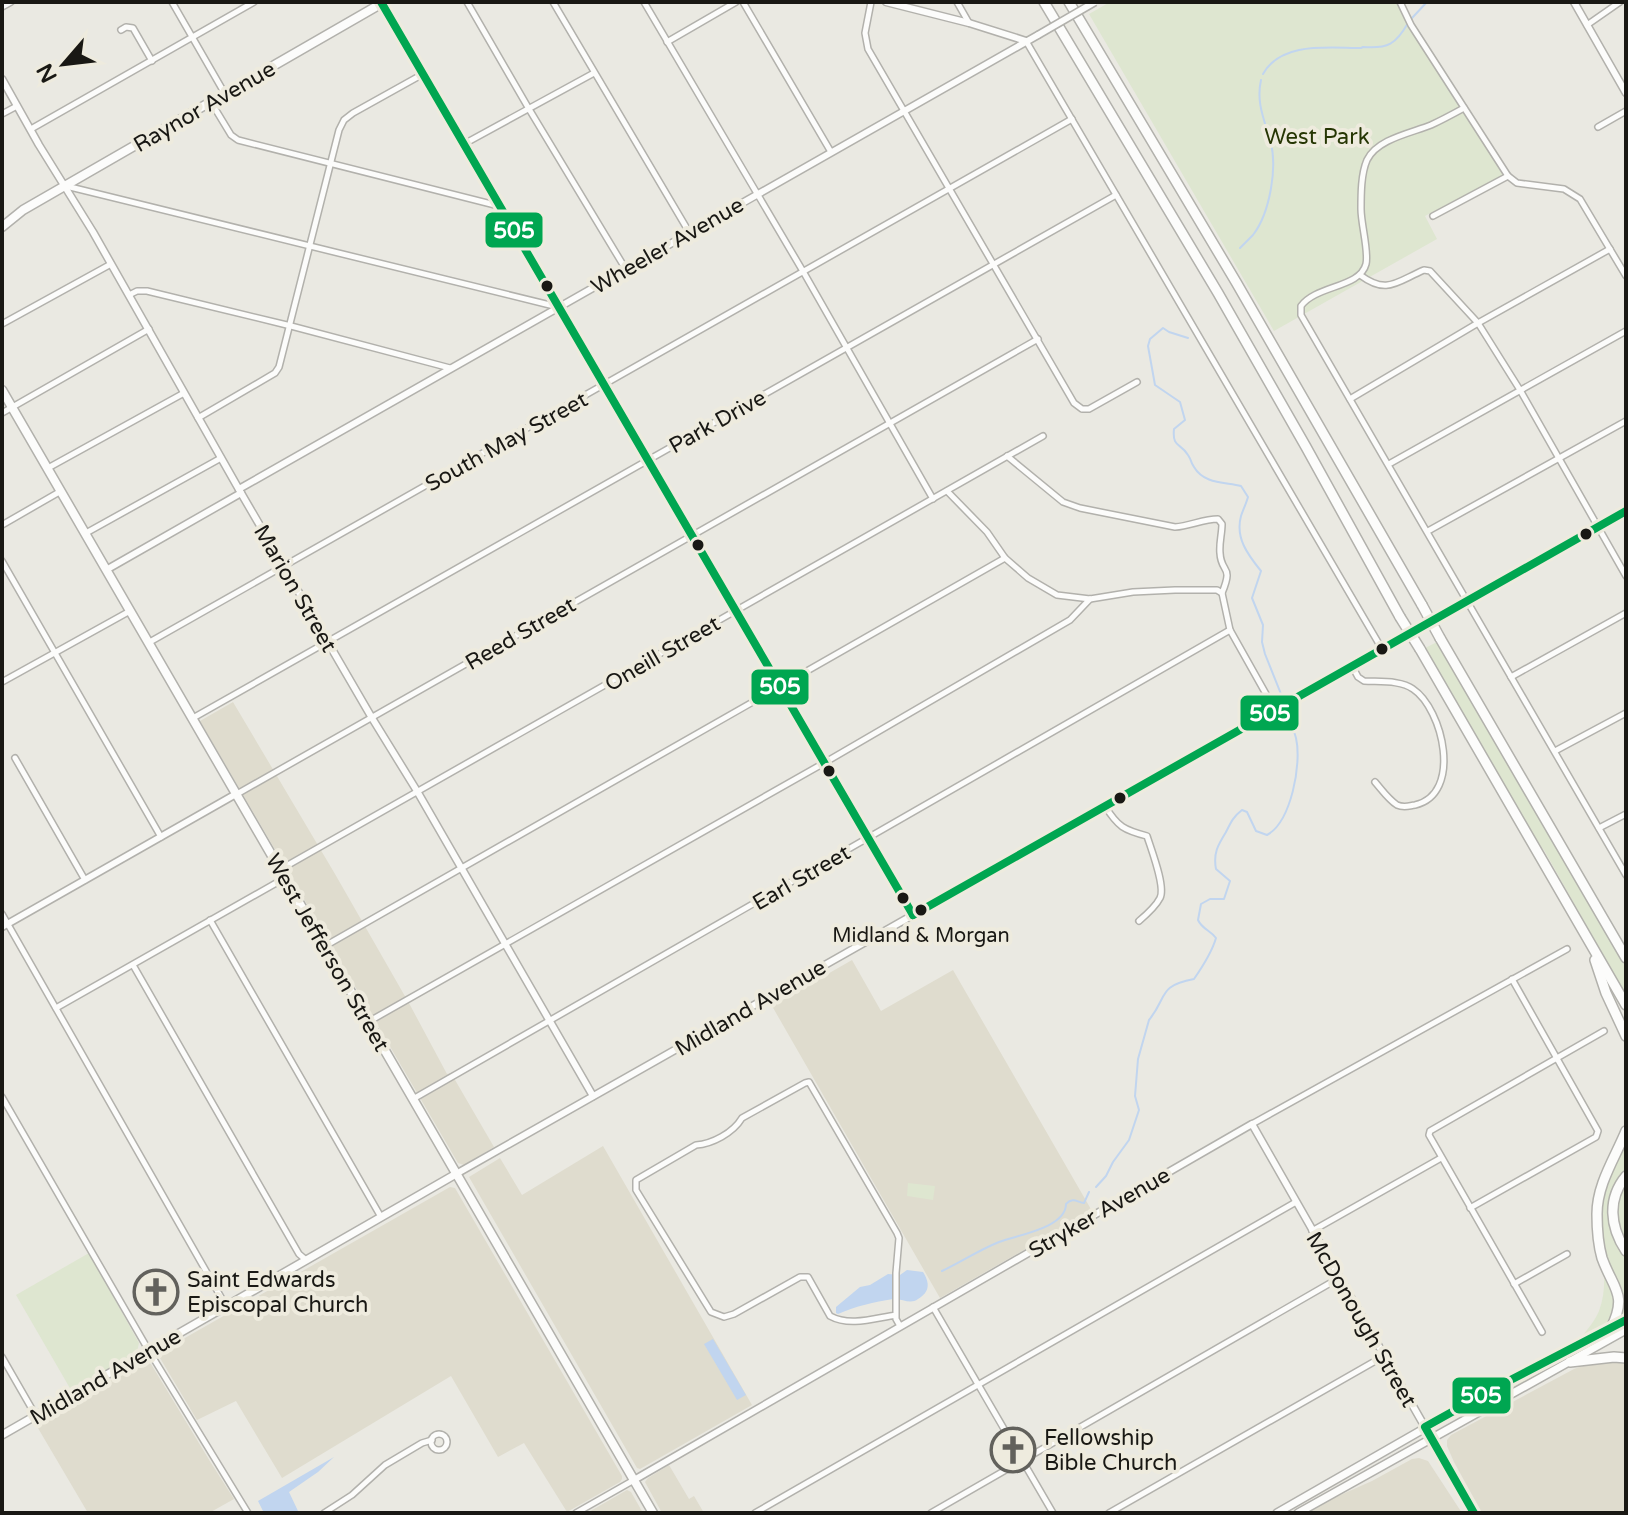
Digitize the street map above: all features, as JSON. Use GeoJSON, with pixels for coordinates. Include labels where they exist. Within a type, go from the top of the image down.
{"type":"FeatureCollection","features":[{"type":"Feature","properties":{"kind":"highway"},"geometry":{"type":"LineString","coordinates":[[1044,2],[1218,293],[1400,617],[1626,1005]]}},
{"type":"Feature","properties":{"kind":"highway"},"geometry":{"type":"LineString","coordinates":[[1069,2],[1236,282],[1626,958]]}},
{"type":"Feature","properties":{"kind":"highway"},"geometry":{"type":"LineString","coordinates":[[1587,938],[1606,993],[1626,1036]]}},
{"type":"Feature","properties":{"kind":"highway"},"geometry":{"type":"LineString","coordinates":[[1611,1328],[1620,1306],[1600,1249],[1597,1212],[1605,1177],[1626,1131]]}},
{"type":"Feature","properties":{"kind":"highway"},"geometry":{"type":"LineString","coordinates":[[1626,1176],[1616,1193],[1612,1211],[1615,1230],[1626,1251]]}},
{"type":"Feature","properties":{"kind":"highway"},"geometry":{"type":"LineString","coordinates":[[1615,1285],[1626,1295]]}},
{"type":"Feature","properties":{"kind":"highway"},"geometry":{"type":"LineString","coordinates":[[1570,1362],[1626,1358]]}},
{"type":"Feature","properties":{"kind":"main road","name":"Raynor Avenue"},"geometry":{"type":"LineString","coordinates":[[2,227],[23,210],[382,3]]}},
{"type":"Feature","properties":{"kind":"main road","name":"Raynor Avenue"},"geometry":{"type":"LineString","coordinates":[[2,218],[23,210]]}},
{"type":"Feature","properties":{"kind":"main road","name":"West Jefferson Street"},"geometry":{"type":"LineString","coordinates":[[2,390],[653,1513]]}},
{"type":"Feature","properties":{"kind":"main road","name":"Midland Avenue"},"geometry":{"type":"LineString","coordinates":[[2,1435],[456,1174]]}},
{"type":"Feature","properties":{"kind":"main road"},"geometry":{"type":"LineString","coordinates":[[1277,1513],[1495,1388],[1626,1320]]}},
{"type":"Feature","properties":{"kind":"main road"},"geometry":{"type":"LineString","coordinates":[[1298,1513],[1626,1330]]}},
{"type":"Feature","properties":{"kind":"street"},"geometry":{"type":"LineString","coordinates":[[2,7],[11,2]]}},
{"type":"Feature","properties":{"kind":"street"},"geometry":{"type":"LineString","coordinates":[[172,2],[225,94]]}},
{"type":"Feature","properties":{"kind":"street"},"geometry":{"type":"LineString","coordinates":[[31,129],[245,4],[254,2]]}},
{"type":"Feature","properties":{"kind":"street"},"geometry":{"type":"LineString","coordinates":[[467,2],[625,268]]}},
{"type":"Feature","properties":{"kind":"street"},"geometry":{"type":"LineString","coordinates":[[553,2],[689,232]]}},
{"type":"Feature","properties":{"kind":"street"},"geometry":{"type":"LineString","coordinates":[[644,2],[933,499]]}},
{"type":"Feature","properties":{"kind":"street"},"geometry":{"type":"LineString","coordinates":[[667,42],[736,2]]}},
{"type":"Feature","properties":{"kind":"street"},"geometry":{"type":"LineString","coordinates":[[743,2],[831,152]]}},
{"type":"Feature","properties":{"kind":"street"},"geometry":{"type":"LineString","coordinates":[[871,2],[865,33],[868,49],[1074,403],[1082,409],[1089,409],[1137,382]]}},
{"type":"Feature","properties":{"kind":"street"},"geometry":{"type":"LineString","coordinates":[[886,2],[1026,41],[1382,649]]}},
{"type":"Feature","properties":{"kind":"street"},"geometry":{"type":"LineString","coordinates":[[957,2],[969,23]]}},
{"type":"Feature","properties":{"kind":"street","name":"Wheeler Avenue"},"geometry":{"type":"LineString","coordinates":[[106,570],[450,368],[1095,2]]}},
{"type":"Feature","properties":{"kind":"street"},"geometry":{"type":"LineString","coordinates":[[1400,2],[1411,25],[1508,176],[1517,183],[1564,189],[1580,199],[1626,276]]}},
{"type":"Feature","properties":{"kind":"street"},"geometry":{"type":"LineString","coordinates":[[1574,2],[1626,93]]}},
{"type":"Feature","properties":{"kind":"street"},"geometry":{"type":"LineString","coordinates":[[1587,25],[1620,2]]}},
{"type":"Feature","properties":{"kind":"street"},"geometry":{"type":"LineString","coordinates":[[382,3],[913,915]]}},
{"type":"Feature","properties":{"kind":"street"},"geometry":{"type":"LineString","coordinates":[[121,30],[133,28],[152,61]]}},
{"type":"Feature","properties":{"kind":"street"},"geometry":{"type":"LineString","coordinates":[[464,144],[594,73]]}},
{"type":"Feature","properties":{"kind":"street"},"geometry":{"type":"LineString","coordinates":[[198,418],[275,373],[279,367],[344,120],[423,74]]}},
{"type":"Feature","properties":{"kind":"street","name":"Marion Street"},"geometry":{"type":"LineString","coordinates":[[2,79],[593,1096]]}},
{"type":"Feature","properties":{"kind":"street"},"geometry":{"type":"LineString","coordinates":[[211,102],[231,135],[238,140],[499,206]]}},
{"type":"Feature","properties":{"kind":"street"},"geometry":{"type":"LineString","coordinates":[[2,114],[17,106]]}},
{"type":"Feature","properties":{"kind":"street"},"geometry":{"type":"LineString","coordinates":[[1464,108],[1375,150],[1364,172],[1361,212],[1367,263],[1360,275],[1308,298],[1301,306],[1301,315],[1626,875]]}},
{"type":"Feature","properties":{"kind":"street"},"geometry":{"type":"LineString","coordinates":[[1598,127],[1626,111]]}},
{"type":"Feature","properties":{"kind":"street","name":"South May Street"},"geometry":{"type":"LineString","coordinates":[[148,643],[1072,119]]}},
{"type":"Feature","properties":{"kind":"street"},"geometry":{"type":"LineString","coordinates":[[1433,216],[1508,176]]}},
{"type":"Feature","properties":{"kind":"street"},"geometry":{"type":"LineString","coordinates":[[64,186],[558,307]]}},
{"type":"Feature","properties":{"kind":"street","name":"Park Drive"},"geometry":{"type":"LineString","coordinates":[[192,718],[1116,195]]}},
{"type":"Feature","properties":{"kind":"street"},"geometry":{"type":"LineString","coordinates":[[1350,399],[1610,249]]}},
{"type":"Feature","properties":{"kind":"street"},"geometry":{"type":"LineString","coordinates":[[2,324],[111,264]]}},
{"type":"Feature","properties":{"kind":"street"},"geometry":{"type":"LineString","coordinates":[[1360,275],[1373,285],[1383,287],[1424,270],[1430,271],[1478,323],[1520,390],[1626,576]]}},
{"type":"Feature","properties":{"kind":"street"},"geometry":{"type":"LineString","coordinates":[[129,295],[147,291],[450,368]]}},
{"type":"Feature","properties":{"kind":"street"},"geometry":{"type":"LineString","coordinates":[[2,413],[149,329]]}},
{"type":"Feature","properties":{"kind":"street"},"geometry":{"type":"LineString","coordinates":[[1389,464],[1626,331]]}},
{"type":"Feature","properties":{"kind":"street","name":"Reed Street"},"geometry":{"type":"LineString","coordinates":[[5,926],[1038,339]]}},
{"type":"Feature","properties":{"kind":"street"},"geometry":{"type":"LineString","coordinates":[[47,469],[184,393]]}},
{"type":"Feature","properties":{"kind":"street"},"geometry":{"type":"LineString","coordinates":[[1428,531],[1626,421]]}},
{"type":"Feature","properties":{"kind":"street","name":"Oneill Street"},"geometry":{"type":"LineString","coordinates":[[280,870],[1043,436]]}},
{"type":"Feature","properties":{"kind":"street"},"geometry":{"type":"LineString","coordinates":[[1007,456],[1063,502],[1080,508],[1175,527],[1218,519],[1222,524],[1220,557],[1228,572],[1222,593],[1230,630],[1275,710]]}},
{"type":"Feature","properties":{"kind":"street"},"geometry":{"type":"LineString","coordinates":[[85,533],[221,458]]}},
{"type":"Feature","properties":{"kind":"street"},"geometry":{"type":"LineString","coordinates":[[2,525],[61,491]]}},
{"type":"Feature","properties":{"kind":"street"},"geometry":{"type":"LineString","coordinates":[[947,491],[987,532],[1005,558],[1028,578],[1057,595],[1090,599],[1133,592],[1175,590],[1217,590],[1222,593]]}},
{"type":"Feature","properties":{"kind":"street","name":"Midland Avenue"},"geometry":{"type":"LineString","coordinates":[[456,1174],[1626,511]]}},
{"type":"Feature","properties":{"kind":"street"},"geometry":{"type":"LineString","coordinates":[[324,946],[1005,558]]}},
{"type":"Feature","properties":{"kind":"street"},"geometry":{"type":"LineString","coordinates":[[2,561],[161,837]]}},
{"type":"Feature","properties":{"kind":"street"},"geometry":{"type":"LineString","coordinates":[[368,1022],[1070,620],[1090,599]]}},
{"type":"Feature","properties":{"kind":"street"},"geometry":{"type":"LineString","coordinates":[[2,682],[130,611]]}},
{"type":"Feature","properties":{"kind":"street"},"geometry":{"type":"LineString","coordinates":[[1511,677],[1626,613]]}},
{"type":"Feature","properties":{"kind":"street","name":"Earl Street"},"geometry":{"type":"LineString","coordinates":[[413,1099],[1230,630]]}},
{"type":"Feature","properties":{"kind":"street"},"geometry":{"type":"LineString","coordinates":[[1352,666],[1364,681],[1410,686],[1420,695],[1427,703],[1443,750],[1445,769],[1440,783],[1432,797],[1424,803],[1403,807],[1396,804],[1375,782]]}},
{"type":"Feature","properties":{"kind":"street"},"geometry":{"type":"LineString","coordinates":[[1555,751],[1626,713]]}},
{"type":"Feature","properties":{"kind":"street"},"geometry":{"type":"LineString","coordinates":[[15,758],[85,880]]}},
{"type":"Feature","properties":{"kind":"street"},"geometry":{"type":"LineString","coordinates":[[1105,806],[1122,829],[1147,836],[1151,848],[1162,889],[1161,897],[1139,921]]}},
{"type":"Feature","properties":{"kind":"street"},"geometry":{"type":"LineString","coordinates":[[1599,828],[1626,814]]}},
{"type":"Feature","properties":{"kind":"street"},"geometry":{"type":"LineString","coordinates":[[56,1008],[285,878]]}},
{"type":"Feature","properties":{"kind":"street"},"geometry":{"type":"LineString","coordinates":[[2,914],[5,926],[56,1008],[226,1306]]}},
{"type":"Feature","properties":{"kind":"street"},"geometry":{"type":"LineString","coordinates":[[210,920],[381,1217]]}},
{"type":"Feature","properties":{"kind":"street","name":"Stryker Avenue"},"geometry":{"type":"LineString","coordinates":[[634,1480],[1252,1124],[1567,949]]}},
{"type":"Feature","properties":{"kind":"street"},"geometry":{"type":"LineString","coordinates":[[133,965],[299,1254],[306,1261]]}},
{"type":"Feature","properties":{"kind":"street"},"geometry":{"type":"LineString","coordinates":[[1470,1208],[1596,1137],[1598,1131],[1512,979]]}},
{"type":"Feature","properties":{"kind":"street"},"geometry":{"type":"LineString","coordinates":[[1542,1332],[1441,1158],[1430,1138],[1430,1131],[1604,1031]]}},
{"type":"Feature","properties":{"kind":"street"},"geometry":{"type":"LineString","coordinates":[[896,1315],[852,1322],[834,1319],[808,1277],[800,1277],[734,1314],[724,1317],[711,1312],[636,1190],[636,1180],[696,1145],[707,1145],[737,1127],[742,1118],[809,1082],[899,1238],[896,1315],[900,1326]]}},
{"type":"Feature","properties":{"kind":"street"},"geometry":{"type":"LineString","coordinates":[[2,1097],[149,1351],[248,1513]]}},
{"type":"Feature","properties":{"kind":"street","name":"McDonough Street"},"geometry":{"type":"LineString","coordinates":[[1252,1124],[1474,1513]]}},
{"type":"Feature","properties":{"kind":"street"},"geometry":{"type":"LineString","coordinates":[[1312,1231],[1441,1158]]}},
{"type":"Feature","properties":{"kind":"street"},"geometry":{"type":"LineString","coordinates":[[755,1513],[1296,1202]]}},
{"type":"Feature","properties":{"kind":"street"},"geometry":{"type":"LineString","coordinates":[[1514,1284],[1567,1254]]}},
{"type":"Feature","properties":{"kind":"street"},"geometry":{"type":"LineString","coordinates":[[931,1513],[1339,1278]]}},
{"type":"Feature","properties":{"kind":"street"},"geometry":{"type":"LineString","coordinates":[[933,1307],[1053,1513]]}},
{"type":"Feature","properties":{"kind":"street"},"geometry":{"type":"LineString","coordinates":[[1109,1513],[1384,1356]]}},
{"type":"Feature","properties":{"kind":"street"},"geometry":{"type":"LineString","coordinates":[[2,1357],[36,1416]]}},
{"type":"Feature","properties":{"kind":"street"},"geometry":{"type":"LineString","coordinates":[[324,1513],[352,1495],[385,1465],[432,1440]]}},
{"type":"Feature","properties":{"kind":"street"},"geometry":{"type":"LineString","coordinates":[[576,1513],[634,1480]]}},
{"type":"Feature","properties":{"kind":"shaded area"},"geometry":{"type":"Polygon","coordinates":[[[233,702],[335,874],[447,1074],[451,1073],[494,1147],[464,1165],[458,1163],[200,721],[233,702]]]}},
{"type":"Feature","properties":{"kind":"shaded area"},"geometry":{"type":"Polygon","coordinates":[[[852,960],[881,1011],[953,970],[1092,1211],[940,1298],[772,1006],[852,960]]]}},
{"type":"Feature","properties":{"kind":"shaded area"},"geometry":{"type":"Polygon","coordinates":[[[603,1146],[752,1405],[640,1469],[469,1177],[500,1158],[522,1195],[603,1146]]]}},
{"type":"Feature","properties":{"kind":"shaded area"},"geometry":{"type":"Polygon","coordinates":[[[450,1187],[455,1188],[622,1476],[620,1482],[567,1512],[524,1443],[498,1457],[451,1376],[282,1478],[236,1401],[197,1420],[160,1358],[162,1351],[450,1187]]]}},
{"type":"Feature","properties":{"kind":"shaded area"},"geometry":{"type":"Polygon","coordinates":[[[143,1361],[151,1364],[234,1499],[209,1513],[88,1513],[35,1423],[143,1361]]]}},
{"type":"Feature","properties":{"kind":"shaded area"},"geometry":{"type":"Polygon","coordinates":[[[1603,1361],[1626,1364],[1626,1513],[1482,1513],[1454,1462],[1447,1440],[1451,1435],[1574,1369],[1603,1361]]]}},
{"type":"Feature","properties":{"kind":"shaded area"},"geometry":{"type":"Polygon","coordinates":[[[1412,1459],[1428,1461],[1462,1513],[1307,1513],[1412,1459]]]}},
{"type":"Feature","properties":{"kind":"shaded area"},"geometry":{"type":"Polygon","coordinates":[[[669,1465],[689,1499],[694,1496],[704,1513],[662,1513],[645,1482],[669,1465]]]}},
{"type":"Feature","properties":{"kind":"shaded area"},"geometry":{"type":"Polygon","coordinates":[[[627,1490],[643,1513],[587,1513],[627,1490]]]}},
{"type":"Feature","properties":{"kind":"green space","name":"West Park"},"geometry":{"type":"Polygon","coordinates":[[[1110,2],[1401,2],[1504,175],[1425,216],[1437,239],[1274,331],[1089,14],[1110,2]]]}},
{"type":"Feature","properties":{"kind":"green space"},"geometry":{"type":"Polygon","coordinates":[[[1437,642],[1626,968],[1626,996],[1425,648],[1437,642]]]}},
{"type":"Feature","properties":{"kind":"green space"},"geometry":{"type":"Polygon","coordinates":[[[1626,1139],[1626,1171],[1612,1192],[1620,1249],[1626,1256],[1626,1313],[1582,1337],[1597,1315],[1603,1298],[1601,1204],[1608,1179],[1626,1139]]]}},
{"type":"Feature","properties":{"kind":"green space"},"geometry":{"type":"Polygon","coordinates":[[[908,1183],[935,1186],[933,1200],[907,1196],[908,1183]]]}},
{"type":"Feature","properties":{"kind":"green space"},"geometry":{"type":"Polygon","coordinates":[[[1626,1183],[1626,1241],[1618,1212],[1626,1183]]]}},
{"type":"Feature","properties":{"kind":"green space"},"geometry":{"type":"Polygon","coordinates":[[[89,1253],[139,1343],[137,1352],[71,1390],[16,1295],[89,1253]]]}},
{"type":"Feature","properties":{"kind":"green space"},"geometry":{"type":"Polygon","coordinates":[[[1623,1328],[1506,1394],[1537,1370],[1623,1328]]]}},
{"type":"Feature","properties":{"kind":"water"},"geometry":{"type":"Polygon","coordinates":[[[907,1270],[923,1272],[927,1280],[927,1290],[918,1299],[886,1300],[836,1313],[836,1307],[860,1287],[888,1274],[900,1275],[907,1270]]]}},
{"type":"Feature","properties":{"kind":"water"},"geometry":{"type":"Polygon","coordinates":[[[713,1339],[746,1395],[737,1400],[704,1344],[713,1339]]]}},
{"type":"Feature","properties":{"kind":"water"},"geometry":{"type":"Polygon","coordinates":[[[334,1457],[289,1492],[298,1511],[264,1513],[258,1501],[334,1457]]]}},
{"type":"Feature","properties":{"kind":"waterway"},"geometry":{"type":"LineString","coordinates":[[1412,18],[1427,2]]}},
{"type":"Feature","properties":{"kind":"waterway"},"geometry":{"type":"LineString","coordinates":[[1263,74],[1271,63],[1293,51],[1385,46],[1395,40],[1408,23]]}},
{"type":"Feature","properties":{"kind":"waterway"},"geometry":{"type":"LineString","coordinates":[[1240,248],[1259,226],[1273,176],[1272,151],[1260,103],[1261,80]]}},
{"type":"Feature","properties":{"kind":"waterway"},"geometry":{"type":"LineString","coordinates":[[1188,338],[1163,328],[1150,339],[1148,346],[1155,385],[1180,402],[1185,420],[1174,429],[1174,439],[1198,473],[1215,481],[1241,486],[1248,497],[1241,516],[1241,539],[1261,571],[1252,598],[1263,625],[1265,654],[1283,699]]}},
{"type":"Feature","properties":{"kind":"waterway"},"geometry":{"type":"LineString","coordinates":[[1096,1187],[1129,1140],[1139,1110],[1135,1096],[1138,1059],[1149,1020],[1169,989],[1194,979],[1216,938],[1198,920],[1201,904],[1210,899],[1224,899],[1230,881],[1216,869],[1219,845],[1232,820],[1242,810],[1247,812],[1256,831],[1267,835],[1275,828],[1288,805],[1296,777],[1297,749],[1287,708]]}},
{"type":"Feature","properties":{"kind":"waterway"},"geometry":{"type":"LineString","coordinates":[[942,1271],[999,1242],[1050,1225],[1064,1212],[1068,1202],[1084,1203],[1089,1192]]}},
{"type":"Feature","properties":{"kind":"transit line","name":"505"},"geometry":{"type":"LineString","coordinates":[[381,2],[913,915]]}},
{"type":"Feature","properties":{"kind":"transit line","name":"505"},"geometry":{"type":"LineString","coordinates":[[913,915],[1626,511]]}},
{"type":"Feature","properties":{"kind":"transit line","name":"505"},"geometry":{"type":"LineString","coordinates":[[1474,1513],[1425,1427],[1626,1320]]}},
{"type":"Feature","properties":{"kind":"place","name":"Midland & Morgan"},"geometry":{"type":"Point","coordinates":[921,910]}},
{"type":"Feature","properties":{"kind":"place","name":"Saint Edwards Episcopal Church"},"geometry":{"type":"Point","coordinates":[156,1292]}},
{"type":"Feature","properties":{"kind":"place","name":"Fellowship Bible Church"},"geometry":{"type":"Point","coordinates":[1013,1450]}}]}
